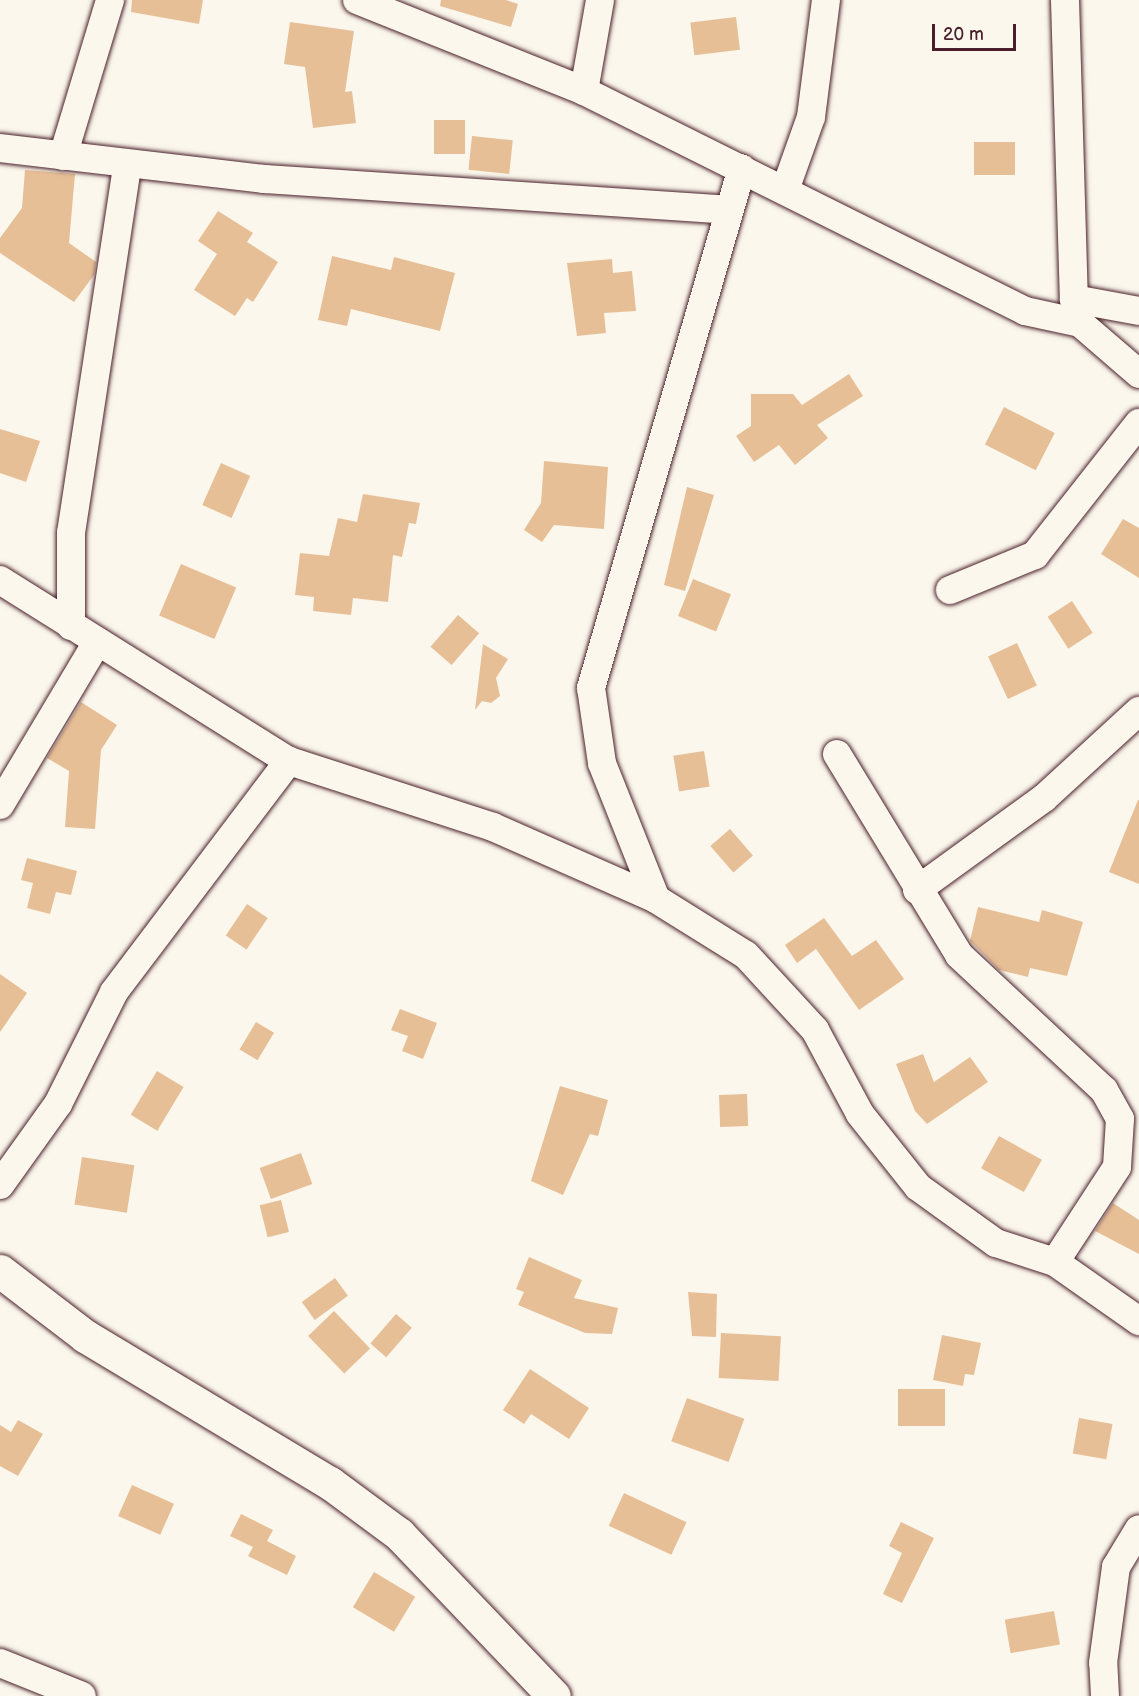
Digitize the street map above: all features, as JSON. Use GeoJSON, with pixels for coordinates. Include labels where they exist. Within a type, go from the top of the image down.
{"type":"FeatureCollection","features":[{"type":"Feature","properties":{"kind":"street"},"geometry":{"type":"LineString","coordinates":[[63,156],[110,0]]}},
{"type":"Feature","properties":{"kind":"street"},"geometry":{"type":"LineString","coordinates":[[357,0],[584,91],[1025,311],[1139,311]]}},
{"type":"Feature","properties":{"kind":"street"},"geometry":{"type":"LineString","coordinates":[[584,91],[600,0]]}},
{"type":"Feature","properties":{"kind":"street"},"geometry":{"type":"LineString","coordinates":[[785,190],[811,117],[826,0]]}},
{"type":"Feature","properties":{"kind":"street"},"geometry":{"type":"LineString","coordinates":[[1065,0],[1077,311],[1139,374]]}},
{"type":"Feature","properties":{"kind":"street"},"geometry":{"type":"LineString","coordinates":[[0,148],[127,165],[459,195],[729,210]]}},
{"type":"Feature","properties":{"kind":"street"},"geometry":{"type":"LineString","coordinates":[[71,626],[70,533],[127,165]]}},
{"type":"Feature","properties":{"kind":"street"},"geometry":{"type":"LineString","coordinates":[[656,899],[602,763],[591,687],[742,168]]}},
{"type":"Feature","properties":{"kind":"street"},"geometry":{"type":"LineString","coordinates":[[950,590],[1035,555],[1139,423]]}},
{"type":"Feature","properties":{"kind":"street"},"geometry":{"type":"LineString","coordinates":[[0,580],[289,761],[493,827],[656,899],[746,955],[815,1030],[860,1114],[918,1187],[996,1243],[1055,1262],[1139,1321]]}},
{"type":"Feature","properties":{"kind":"street"},"geometry":{"type":"LineString","coordinates":[[0,805],[97,642]]}},
{"type":"Feature","properties":{"kind":"street"},"geometry":{"type":"LineString","coordinates":[[917,890],[1044,798],[1139,711]]}},
{"type":"Feature","properties":{"kind":"street"},"geometry":{"type":"LineString","coordinates":[[837,754],[917,890],[959,955],[1104,1090],[1120,1119],[1117,1167],[1055,1262]]}},
{"type":"Feature","properties":{"kind":"street"},"geometry":{"type":"LineString","coordinates":[[0,1185],[58,1104],[114,993],[289,761]]}},
{"type":"Feature","properties":{"kind":"street"},"geometry":{"type":"LineString","coordinates":[[0,1271],[85,1336],[330,1483],[399,1534],[555,1696]]}},
{"type":"Feature","properties":{"kind":"street"},"geometry":{"type":"LineString","coordinates":[[1105,1696],[1103,1663],[1116,1568],[1139,1529]]}},
{"type":"Feature","properties":{"kind":"street"},"geometry":{"type":"LineString","coordinates":[[3,1671],[82,1696]]}},
{"type":"Feature","properties":{"kind":"building"},"geometry":{"type":"Polygon","coordinates":[[[132,0],[203,0],[199,24],[131,12],[132,0]]]}},
{"type":"Feature","properties":{"kind":"building"},"geometry":{"type":"Polygon","coordinates":[[[441,0],[506,0],[518,4],[511,27],[440,6],[441,0]]]}},
{"type":"Feature","properties":{"kind":"building"},"geometry":{"type":"Polygon","coordinates":[[[736,17],[740,50],[694,55],[690,23],[736,17]]]}},
{"type":"Feature","properties":{"kind":"building"},"geometry":{"type":"Polygon","coordinates":[[[290,22],[354,31],[345,92],[352,91],[356,123],[313,128],[305,67],[284,64],[290,22]]]}},
{"type":"Feature","properties":{"kind":"building"},"geometry":{"type":"Polygon","coordinates":[[[434,120],[465,120],[465,154],[434,154],[434,120]]]}},
{"type":"Feature","properties":{"kind":"building"},"geometry":{"type":"Polygon","coordinates":[[[472,136],[513,140],[509,174],[468,170],[472,136]]]}},
{"type":"Feature","properties":{"kind":"building"},"geometry":{"type":"Polygon","coordinates":[[[974,142],[1015,142],[1015,175],[974,175],[974,142]]]}},
{"type":"Feature","properties":{"kind":"building"},"geometry":{"type":"Polygon","coordinates":[[[25,170],[75,174],[69,243],[96,262],[94,275],[74,302],[0,253],[0,238],[22,208],[25,170]]]}},
{"type":"Feature","properties":{"kind":"building"},"geometry":{"type":"Polygon","coordinates":[[[218,211],[253,233],[247,242],[278,262],[253,302],[247,298],[235,316],[194,290],[217,254],[198,241],[218,211]]]}},
{"type":"Feature","properties":{"kind":"building"},"geometry":{"type":"Polygon","coordinates":[[[332,256],[391,270],[394,257],[455,273],[440,331],[351,309],[347,326],[318,320],[332,256]]]}},
{"type":"Feature","properties":{"kind":"building"},"geometry":{"type":"Polygon","coordinates":[[[612,259],[613,273],[632,271],[636,311],[604,313],[606,333],[577,336],[567,263],[612,259]]]}},
{"type":"Feature","properties":{"kind":"building"},"geometry":{"type":"Polygon","coordinates":[[[849,374],[863,396],[817,425],[828,438],[795,465],[779,445],[754,462],[736,436],[751,426],[751,394],[793,394],[802,405],[849,374]]]}},
{"type":"Feature","properties":{"kind":"building"},"geometry":{"type":"Polygon","coordinates":[[[1004,407],[1055,433],[1036,470],[985,444],[1004,407]]]}},
{"type":"Feature","properties":{"kind":"building"},"geometry":{"type":"Polygon","coordinates":[[[0,429],[40,441],[26,482],[0,473],[0,429]]]}},
{"type":"Feature","properties":{"kind":"building"},"geometry":{"type":"Polygon","coordinates":[[[544,461],[608,467],[604,529],[554,525],[542,542],[524,530],[541,503],[544,461]]]}},
{"type":"Feature","properties":{"kind":"building"},"geometry":{"type":"Polygon","coordinates":[[[221,463],[250,476],[232,518],[202,505],[221,463]]]}},
{"type":"Feature","properties":{"kind":"building"},"geometry":{"type":"Polygon","coordinates":[[[687,487],[714,495],[685,591],[664,585],[687,487]]]}},
{"type":"Feature","properties":{"kind":"building"},"geometry":{"type":"Polygon","coordinates":[[[363,494],[420,503],[416,524],[409,523],[402,557],[393,555],[388,602],[353,598],[351,615],[313,611],[314,597],[295,595],[300,553],[329,556],[338,518],[357,522],[363,494]]]}},
{"type":"Feature","properties":{"kind":"building"},"geometry":{"type":"Polygon","coordinates":[[[1123,519],[1139,528],[1139,578],[1101,554],[1123,519]]]}},
{"type":"Feature","properties":{"kind":"building"},"geometry":{"type":"Polygon","coordinates":[[[181,564],[236,587],[214,639],[159,616],[181,564]]]}},
{"type":"Feature","properties":{"kind":"building"},"geometry":{"type":"Polygon","coordinates":[[[693,579],[731,594],[716,631],[678,616],[693,579]]]}},
{"type":"Feature","properties":{"kind":"building"},"geometry":{"type":"Polygon","coordinates":[[[1072,601],[1093,633],[1068,649],[1048,617],[1072,601]]]}},
{"type":"Feature","properties":{"kind":"building"},"geometry":{"type":"Polygon","coordinates":[[[458,615],[479,633],[452,665],[430,647],[458,615]]]}},
{"type":"Feature","properties":{"kind":"building"},"geometry":{"type":"Polygon","coordinates":[[[1017,643],[1037,686],[1008,699],[988,657],[1017,643]]]}},
{"type":"Feature","properties":{"kind":"building"},"geometry":{"type":"Polygon","coordinates":[[[483,644],[508,659],[496,678],[500,696],[491,703],[482,701],[475,710],[483,644]]]}},
{"type":"Feature","properties":{"kind":"building"},"geometry":{"type":"Polygon","coordinates":[[[81,702],[117,725],[101,750],[95,829],[65,827],[69,771],[47,758],[81,702]]]}},
{"type":"Feature","properties":{"kind":"building"},"geometry":{"type":"Polygon","coordinates":[[[704,751],[710,787],[679,791],[673,756],[704,751]]]}},
{"type":"Feature","properties":{"kind":"building"},"geometry":{"type":"Polygon","coordinates":[[[1139,800],[1139,884],[1109,872],[1139,800]]]}},
{"type":"Feature","properties":{"kind":"building"},"geometry":{"type":"Polygon","coordinates":[[[730,829],[753,855],[733,872],[710,846],[730,829]]]}},
{"type":"Feature","properties":{"kind":"building"},"geometry":{"type":"Polygon","coordinates":[[[27,858],[77,871],[71,895],[56,892],[50,914],[27,908],[33,883],[21,880],[27,858]]]}},
{"type":"Feature","properties":{"kind":"building"},"geometry":{"type":"Polygon","coordinates":[[[247,904],[268,918],[246,949],[226,936],[247,904]]]}},
{"type":"Feature","properties":{"kind":"building"},"geometry":{"type":"Polygon","coordinates":[[[978,907],[1039,922],[1042,910],[1083,922],[1067,976],[1030,968],[1028,977],[999,970],[970,941],[978,907]]]}},
{"type":"Feature","properties":{"kind":"building"},"geometry":{"type":"Polygon","coordinates":[[[824,918],[852,956],[876,940],[904,979],[859,1010],[816,949],[797,963],[785,945],[824,918]]]}},
{"type":"Feature","properties":{"kind":"building"},"geometry":{"type":"Polygon","coordinates":[[[0,974],[27,993],[0,1032],[0,974]]]}},
{"type":"Feature","properties":{"kind":"building"},"geometry":{"type":"Polygon","coordinates":[[[400,1009],[437,1023],[423,1059],[402,1051],[408,1036],[391,1030],[400,1009]]]}},
{"type":"Feature","properties":{"kind":"building"},"geometry":{"type":"Polygon","coordinates":[[[256,1022],[274,1033],[258,1060],[240,1049],[256,1022]]]}},
{"type":"Feature","properties":{"kind":"building"},"geometry":{"type":"Polygon","coordinates":[[[923,1054],[934,1082],[970,1057],[988,1082],[927,1124],[915,1111],[896,1064],[923,1054]]]}},
{"type":"Feature","properties":{"kind":"building"},"geometry":{"type":"Polygon","coordinates":[[[157,1071],[184,1087],[157,1131],[131,1115],[157,1071]]]}},
{"type":"Feature","properties":{"kind":"building"},"geometry":{"type":"Polygon","coordinates":[[[560,1086],[608,1100],[598,1136],[590,1134],[563,1195],[531,1181],[560,1086]]]}},
{"type":"Feature","properties":{"kind":"building"},"geometry":{"type":"Polygon","coordinates":[[[747,1094],[748,1126],[720,1127],[719,1095],[747,1094]]]}},
{"type":"Feature","properties":{"kind":"building"},"geometry":{"type":"Polygon","coordinates":[[[999,1136],[1042,1160],[1024,1192],[981,1168],[999,1136]]]}},
{"type":"Feature","properties":{"kind":"building"},"geometry":{"type":"Polygon","coordinates":[[[301,1153],[312,1184],[271,1199],[260,1168],[301,1153]]]}},
{"type":"Feature","properties":{"kind":"building"},"geometry":{"type":"Polygon","coordinates":[[[82,1157],[134,1165],[127,1213],[74,1204],[82,1157]]]}},
{"type":"Feature","properties":{"kind":"building"},"geometry":{"type":"Polygon","coordinates":[[[281,1200],[289,1232],[268,1237],[260,1205],[281,1200]]]}},
{"type":"Feature","properties":{"kind":"building"},"geometry":{"type":"Polygon","coordinates":[[[1113,1203],[1139,1220],[1139,1254],[1095,1231],[1113,1203]]]}},
{"type":"Feature","properties":{"kind":"building"},"geometry":{"type":"Polygon","coordinates":[[[529,1257],[582,1280],[574,1298],[618,1308],[612,1334],[585,1333],[518,1305],[524,1292],[516,1289],[529,1257]]]}},
{"type":"Feature","properties":{"kind":"building"},"geometry":{"type":"Polygon","coordinates":[[[335,1278],[348,1296],[315,1320],[302,1302],[335,1278]]]}},
{"type":"Feature","properties":{"kind":"building"},"geometry":{"type":"Polygon","coordinates":[[[688,1292],[717,1294],[716,1337],[692,1336],[688,1292]]]}},
{"type":"Feature","properties":{"kind":"building"},"geometry":{"type":"Polygon","coordinates":[[[334,1311],[370,1348],[344,1373],[308,1336],[334,1311]]]}},
{"type":"Feature","properties":{"kind":"building"},"geometry":{"type":"Polygon","coordinates":[[[396,1314],[412,1328],[386,1357],[370,1343],[396,1314]]]}},
{"type":"Feature","properties":{"kind":"building"},"geometry":{"type":"Polygon","coordinates":[[[721,1333],[781,1336],[779,1381],[719,1378],[721,1333]]]}},
{"type":"Feature","properties":{"kind":"building"},"geometry":{"type":"Polygon","coordinates":[[[942,1335],[981,1343],[974,1375],[965,1374],[963,1386],[933,1380],[942,1335]]]}},
{"type":"Feature","properties":{"kind":"building"},"geometry":{"type":"Polygon","coordinates":[[[530,1369],[589,1408],[569,1439],[531,1414],[524,1424],[503,1410],[530,1369]]]}},
{"type":"Feature","properties":{"kind":"building"},"geometry":{"type":"Polygon","coordinates":[[[898,1389],[945,1389],[945,1426],[898,1426],[898,1389]]]}},
{"type":"Feature","properties":{"kind":"building"},"geometry":{"type":"Polygon","coordinates":[[[687,1398],[744,1419],[729,1462],[671,1441],[687,1398]]]}},
{"type":"Feature","properties":{"kind":"building"},"geometry":{"type":"Polygon","coordinates":[[[1079,1418],[1112,1424],[1106,1459],[1073,1453],[1079,1418]]]}},
{"type":"Feature","properties":{"kind":"building"},"geometry":{"type":"Polygon","coordinates":[[[18,1420],[43,1434],[18,1476],[0,1466],[0,1425],[11,1432],[18,1420]]]}},
{"type":"Feature","properties":{"kind":"building"},"geometry":{"type":"Polygon","coordinates":[[[132,1485],[174,1504],[160,1535],[118,1516],[132,1485]]]}},
{"type":"Feature","properties":{"kind":"building"},"geometry":{"type":"Polygon","coordinates":[[[624,1493],[687,1522],[671,1555],[609,1526],[624,1493]]]}},
{"type":"Feature","properties":{"kind":"building"},"geometry":{"type":"Polygon","coordinates":[[[241,1514],[273,1530],[267,1541],[296,1556],[287,1575],[248,1556],[253,1547],[230,1536],[241,1514]]]}},
{"type":"Feature","properties":{"kind":"building"},"geometry":{"type":"Polygon","coordinates":[[[901,1522],[934,1538],[902,1603],[883,1594],[902,1553],[889,1546],[901,1522]]]}},
{"type":"Feature","properties":{"kind":"building"},"geometry":{"type":"Polygon","coordinates":[[[374,1572],[415,1597],[394,1632],[353,1607],[374,1572]]]}},
{"type":"Feature","properties":{"kind":"building"},"geometry":{"type":"Polygon","coordinates":[[[1054,1611],[1060,1644],[1011,1653],[1005,1620],[1054,1611]]]}}]}
